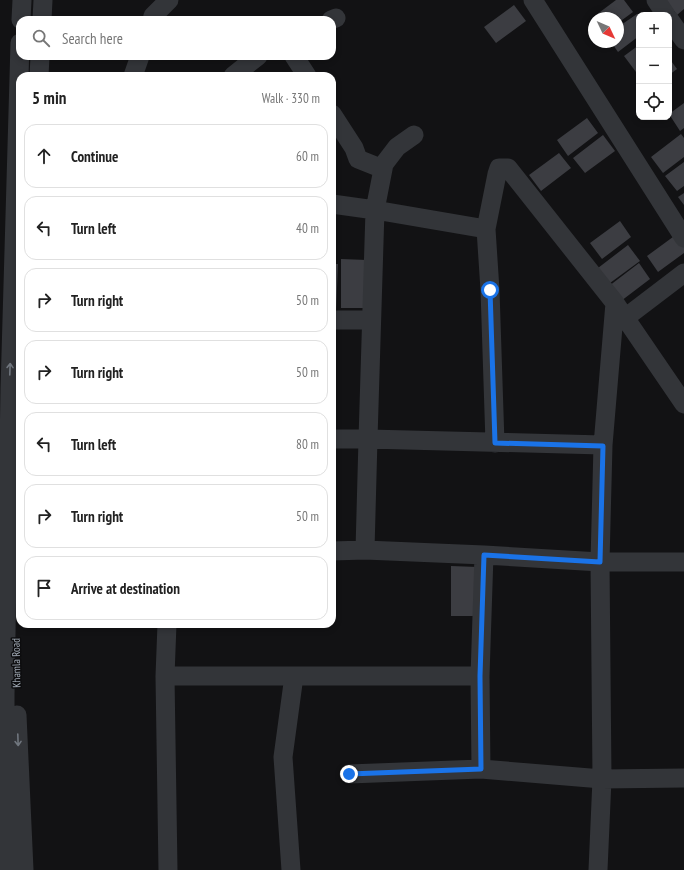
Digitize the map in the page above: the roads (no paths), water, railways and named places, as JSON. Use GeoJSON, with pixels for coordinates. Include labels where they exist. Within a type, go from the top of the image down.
{"type":"FeatureCollection","features":[{"type":"Feature","properties":{"kind":"street"},"geometry":{"type":"LineString","coordinates":[[21,16],[22,0]]}},
{"type":"Feature","properties":{"kind":"street"},"geometry":{"type":"LineString","coordinates":[[42,16],[43,0]]}},
{"type":"Feature","properties":{"kind":"street"},"geometry":{"type":"LineString","coordinates":[[153,16],[169,0]]}},
{"type":"Feature","properties":{"kind":"street"},"geometry":{"type":"LineString","coordinates":[[533,0],[684,238]]}},
{"type":"Feature","properties":{"kind":"street"},"geometry":{"type":"LineString","coordinates":[[656,0],[664,12]]}},
{"type":"Feature","properties":{"kind":"street"},"geometry":{"type":"LineString","coordinates":[[672,23],[684,40]]}},
{"type":"Feature","properties":{"kind":"street","name":"Khamla Road"},"geometry":{"type":"LineString","coordinates":[[19,72],[20,60]]}},
{"type":"Feature","properties":{"kind":"street"},"geometry":{"type":"LineString","coordinates":[[39,72],[40,60]]}},
{"type":"Feature","properties":{"kind":"street"},"geometry":{"type":"LineString","coordinates":[[134,72],[139,60]]}},
{"type":"Feature","properties":{"kind":"street"},"geometry":{"type":"LineString","coordinates":[[238,72],[253,60]]}},
{"type":"Feature","properties":{"kind":"street"},"geometry":{"type":"LineString","coordinates":[[297,60],[304,72]]}},
{"type":"Feature","properties":{"kind":"street"},"geometry":{"type":"LineString","coordinates":[[336,120],[354,148],[358,159],[383,169]]}},
{"type":"Feature","properties":{"kind":"street"},"geometry":{"type":"LineString","coordinates":[[365,550],[375,210],[384,164],[397,147],[414,134]]}},
{"type":"Feature","properties":{"kind":"street"},"geometry":{"type":"LineString","coordinates":[[495,443],[490,290],[486,229],[499,168],[508,168],[620,311],[682,399]]}},
{"type":"Feature","properties":{"kind":"street","name":"Khamla Road"},"geometry":{"type":"LineString","coordinates":[[5,870],[10,547],[10,389],[16,181]]}},
{"type":"Feature","properties":{"kind":"street"},"geometry":{"type":"LineString","coordinates":[[336,205],[486,229]]}},
{"type":"Feature","properties":{"kind":"street"},"geometry":{"type":"LineString","coordinates":[[620,311],[684,273]]}},
{"type":"Feature","properties":{"kind":"street"},"geometry":{"type":"LineString","coordinates":[[598,870],[602,779],[600,562],[603,446],[620,311]]}},
{"type":"Feature","properties":{"kind":"street"},"geometry":{"type":"LineString","coordinates":[[336,320],[372,320]]}},
{"type":"Feature","properties":{"kind":"street"},"geometry":{"type":"LineString","coordinates":[[336,440],[368,439],[603,446]]}},
{"type":"Feature","properties":{"kind":"street","name":"Khamla Road"},"geometry":{"type":"LineString","coordinates":[[10,547],[16,463]]}},
{"type":"Feature","properties":{"kind":"street"},"geometry":{"type":"LineString","coordinates":[[336,551],[365,550],[484,555],[600,562],[684,562]]}},
{"type":"Feature","properties":{"kind":"street"},"geometry":{"type":"LineString","coordinates":[[481,769],[480,676],[484,555]]}},
{"type":"Feature","properties":{"kind":"street"},"geometry":{"type":"LineString","coordinates":[[167,628],[164,676],[168,870]]}},
{"type":"Feature","properties":{"kind":"street"},"geometry":{"type":"LineString","coordinates":[[164,676],[480,676]]}},
{"type":"Feature","properties":{"kind":"street"},"geometry":{"type":"LineString","coordinates":[[291,870],[283,757],[294,676]]}},
{"type":"Feature","properties":{"kind":"street","name":"Khamla Road"},"geometry":{"type":"LineString","coordinates":[[7,694],[24,870]]}},
{"type":"Feature","properties":{"kind":"street"},"geometry":{"type":"LineString","coordinates":[[349,774],[481,769],[602,779],[684,778]]}}]}
